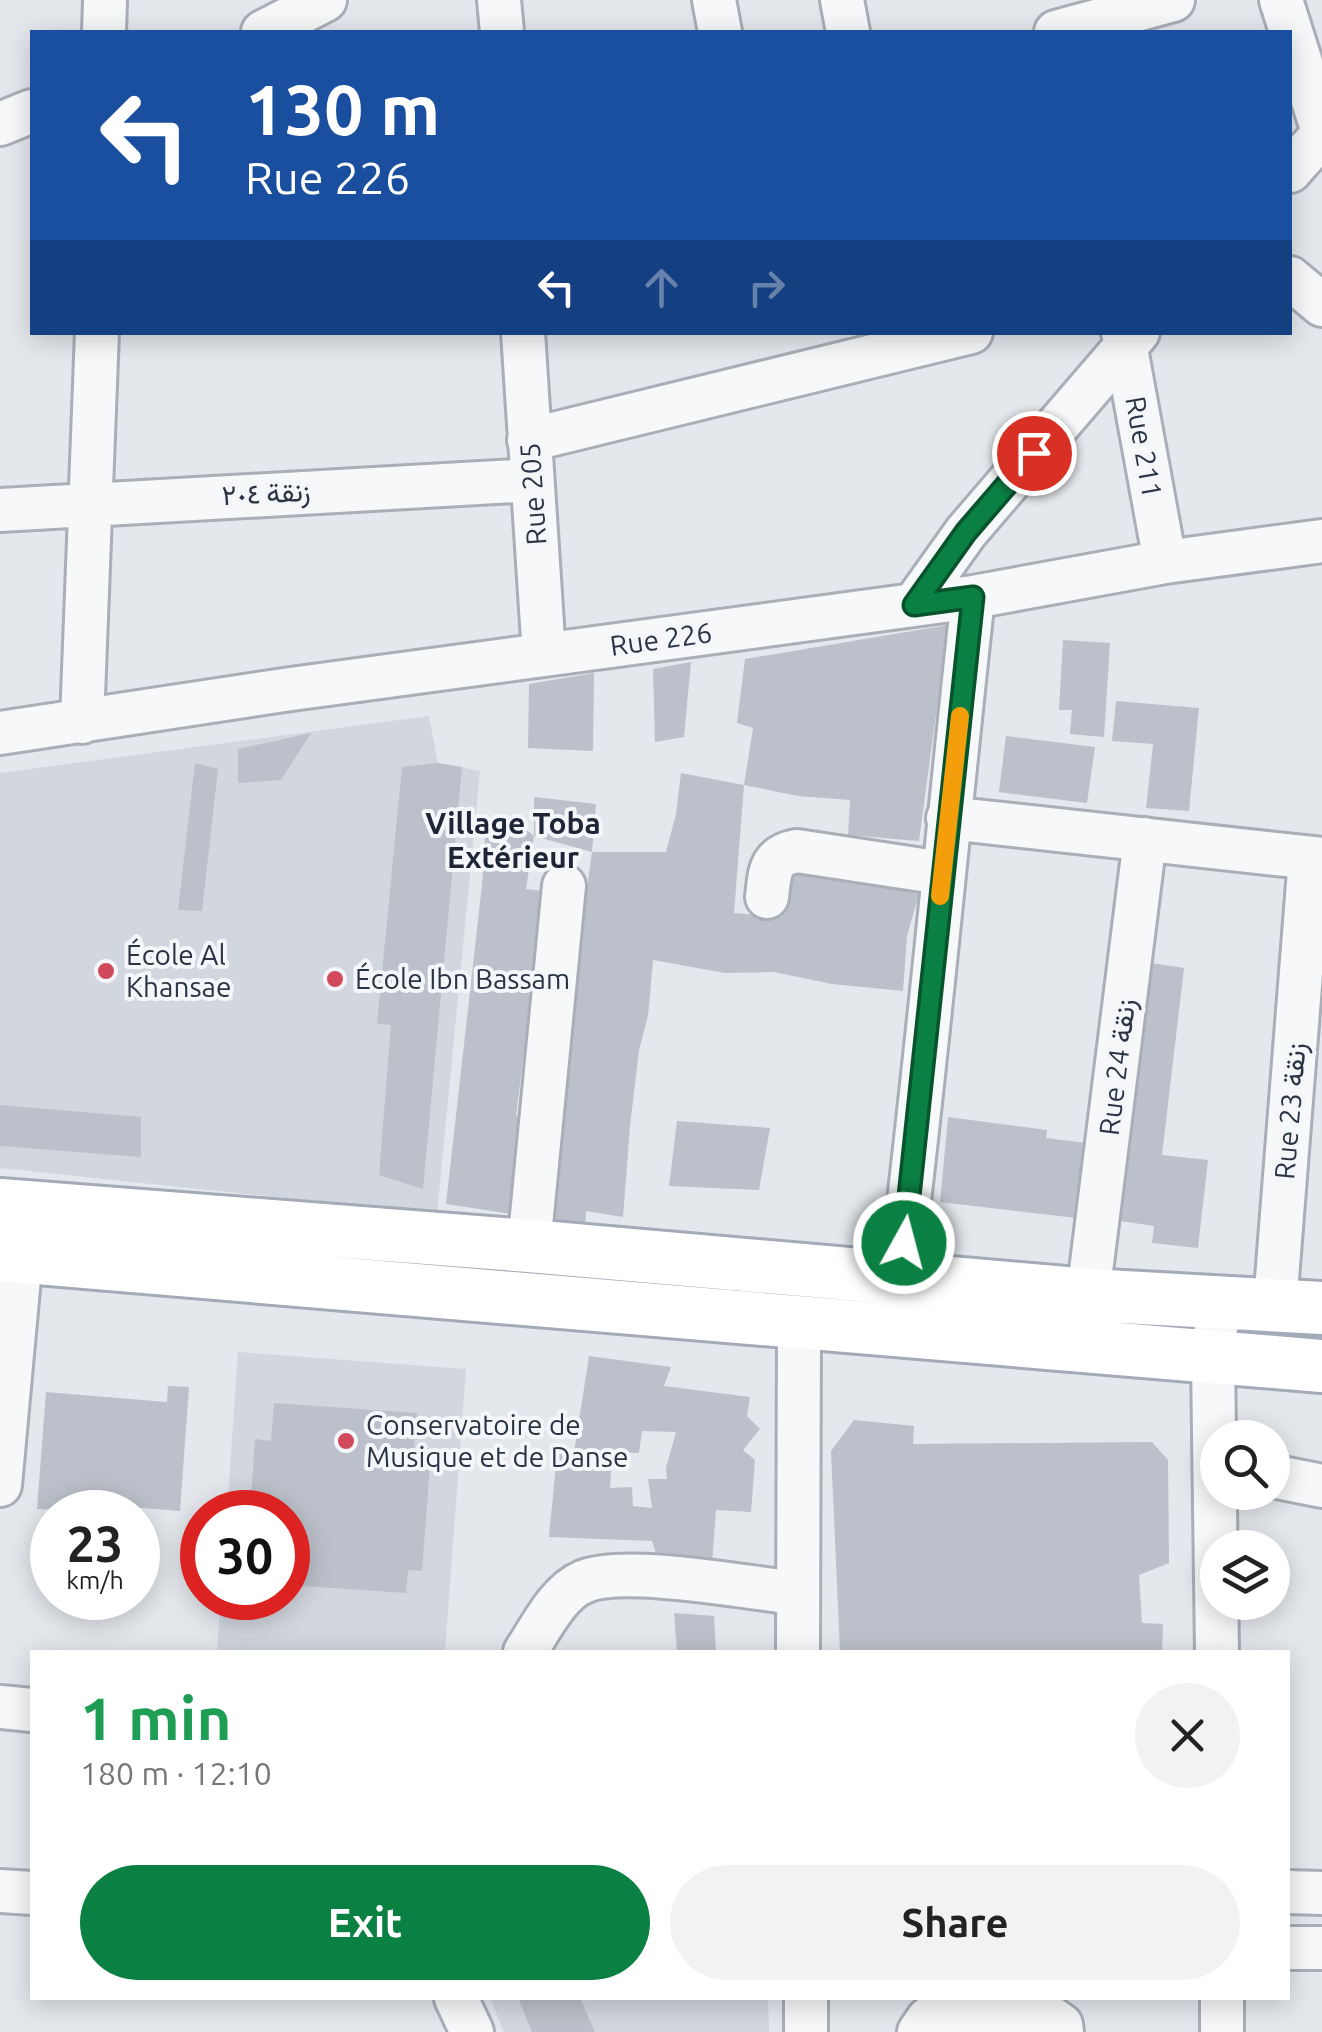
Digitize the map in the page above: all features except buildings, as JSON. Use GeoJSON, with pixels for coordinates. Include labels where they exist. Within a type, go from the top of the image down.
{"type":"FeatureCollection","features":[{"type":"Feature","properties":{"kind":"main road"},"geometry":{"type":"LineString","coordinates":[[0,1205],[900,1276],[1088,1295],[1298,1306]]}},
{"type":"Feature","properties":{"kind":"main road"},"geometry":{"type":"LineString","coordinates":[[11,1256],[1322,1366]]}},
{"type":"Feature","properties":{"kind":"street"},"geometry":{"type":"LineString","coordinates":[[104,30],[105,0]]}},
{"type":"Feature","properties":{"kind":"street"},"geometry":{"type":"LineString","coordinates":[[267,30],[325,0]]}},
{"type":"Feature","properties":{"kind":"street"},"geometry":{"type":"LineString","coordinates":[[499,0],[502,30]]}},
{"type":"Feature","properties":{"kind":"street"},"geometry":{"type":"LineString","coordinates":[[714,0],[720,30]]}},
{"type":"Feature","properties":{"kind":"street"},"geometry":{"type":"LineString","coordinates":[[842,0],[848,30]]}},
{"type":"Feature","properties":{"kind":"street"},"geometry":{"type":"LineString","coordinates":[[1064,24],[1173,0]]}},
{"type":"Feature","properties":{"kind":"street"},"geometry":{"type":"LineString","coordinates":[[1281,0],[1290,30]]}},
{"type":"Feature","properties":{"kind":"street"},"geometry":{"type":"LineString","coordinates":[[1292,35],[1322,132],[1292,169]]}},
{"type":"Feature","properties":{"kind":"street"},"geometry":{"type":"LineString","coordinates":[[0,124],[30,112]]}},
{"type":"Feature","properties":{"kind":"street"},"geometry":{"type":"LineString","coordinates":[[1292,280],[1322,305]]}},
{"type":"Feature","properties":{"kind":"street"},"geometry":{"type":"LineString","coordinates":[[82,722],[97,335]]}},
{"type":"Feature","properties":{"kind":"street","name":"Rue 205"},"geometry":{"type":"LineString","coordinates":[[522,335],[544,655]]}},
{"type":"Feature","properties":{"kind":"street","name":"زنقة ٢٠٤"},"geometry":{"type":"LineString","coordinates":[[0,510],[530,460],[961,335]]}},
{"type":"Feature","properties":{"kind":"street"},"geometry":{"type":"LineString","coordinates":[[914,605],[966,532],[1129,337]]}},
{"type":"Feature","properties":{"kind":"street","name":"Rue 211"},"geometry":{"type":"LineString","coordinates":[[1129,337],[1165,562]]}},
{"type":"Feature","properties":{"kind":"street","name":"Rue 226"},"geometry":{"type":"LineString","coordinates":[[0,733],[973,597],[1165,562],[1322,541]]}},
{"type":"Feature","properties":{"kind":"street"},"geometry":{"type":"LineString","coordinates":[[900,1276],[973,597]]}},
{"type":"Feature","properties":{"kind":"street"},"geometry":{"type":"LineString","coordinates":[[948,818],[1316,858]]}},
{"type":"Feature","properties":{"kind":"street","name":"Rue 24 زنقة"},"geometry":{"type":"LineString","coordinates":[[1088,1295],[1145,839]]}},
{"type":"Feature","properties":{"kind":"street"},"geometry":{"type":"LineString","coordinates":[[767,897],[771,864],[784,854],[797,851],[942,873]]}},
{"type":"Feature","properties":{"kind":"street","name":"Rue 23 زنقة"},"geometry":{"type":"LineString","coordinates":[[1298,1306],[1316,858]]}},
{"type":"Feature","properties":{"kind":"street"},"geometry":{"type":"LineString","coordinates":[[528,1246],[564,886]]}},
{"type":"Feature","properties":{"kind":"street"},"geometry":{"type":"LineString","coordinates":[[0,1485],[11,1256]]}},
{"type":"Feature","properties":{"kind":"street"},"geometry":{"type":"LineString","coordinates":[[1215,1420],[1214,1359],[1219,1302]]}},
{"type":"Feature","properties":{"kind":"street"},"geometry":{"type":"LineString","coordinates":[[798,1320],[798,1650]]}},
{"type":"Feature","properties":{"kind":"street"},"geometry":{"type":"LineString","coordinates":[[1290,1480],[1322,1486]]}},
{"type":"Feature","properties":{"kind":"street"},"geometry":{"type":"LineString","coordinates":[[1216,1510],[1217,1650]]}},
{"type":"Feature","properties":{"kind":"street"},"geometry":{"type":"LineString","coordinates":[[527,1650],[555,1607],[581,1582],[617,1574],[797,1593]]}},
{"type":"Feature","properties":{"kind":"street"},"geometry":{"type":"LineString","coordinates":[[0,1707],[30,1710]]}},
{"type":"Feature","properties":{"kind":"street"},"geometry":{"type":"LineString","coordinates":[[0,1891],[30,1893]]}},
{"type":"Feature","properties":{"kind":"street"},"geometry":{"type":"LineString","coordinates":[[1290,1892],[1322,1893]]}},
{"type":"Feature","properties":{"kind":"street"},"geometry":{"type":"LineString","coordinates":[[1290,1948],[1322,1948]]}},
{"type":"Feature","properties":{"kind":"street"},"geometry":{"type":"LineString","coordinates":[[457,2000],[472,2032]]}},
{"type":"Feature","properties":{"kind":"street"},"geometry":{"type":"LineString","coordinates":[[806,2000],[806,2032]]}},
{"type":"Feature","properties":{"kind":"street"},"geometry":{"type":"LineString","coordinates":[[1222,2000],[1222,2032]]}},
{"type":"Feature","properties":{"kind":"street"},"geometry":{"type":"LineString","coordinates":[[918,2032],[928,2019],[1044,2012],[1062,2025],[1062,2032]]}},
{"type":"Feature","properties":{"kind":"shaded area"},"geometry":{"type":"Polygon","coordinates":[[[429,716],[438,763],[480,771],[437,1214],[0,1168],[0,773],[429,716]]]}},
{"type":"Feature","properties":{"kind":"shaded area","name":"Conservatoire de Musique et de Danse"},"geometry":{"type":"Polygon","coordinates":[[[238,1352],[466,1369],[445,1650],[217,1650],[219,1620],[310,1620],[310,1490],[229,1490],[238,1352]]]}},
{"type":"Feature","properties":{"kind":"shaded area"},"geometry":{"type":"Polygon","coordinates":[[[491,2000],[768,2000],[769,2032],[504,2032],[491,2000]]]}},
{"type":"Feature","properties":{"kind":"slow traffic"},"geometry":{"type":"LineString","coordinates":[[940,896],[960,716]]}},
{"type":"Feature","properties":{"kind":"place","name":"École Al Khansae"},"geometry":{"type":"Point","coordinates":[106,971]}},
{"type":"Feature","properties":{"kind":"place","name":"École Ibn Bassam"},"geometry":{"type":"Point","coordinates":[335,979]}},
{"type":"Feature","properties":{"kind":"place","name":"Conservatoire de Musique et de Danse"},"geometry":{"type":"Point","coordinates":[346,1441]}},
{"type":"Feature","properties":{"kind":"district","name":"Village Toba Extérieur"},"geometry":{"type":"Point","coordinates":[513,841]}},
{"type":"Feature","properties":{"kind":"route"},"geometry":{"type":"LineString","coordinates":[[904,1243],[973,597],[914,605],[966,532],[1034,453]]}}]}
